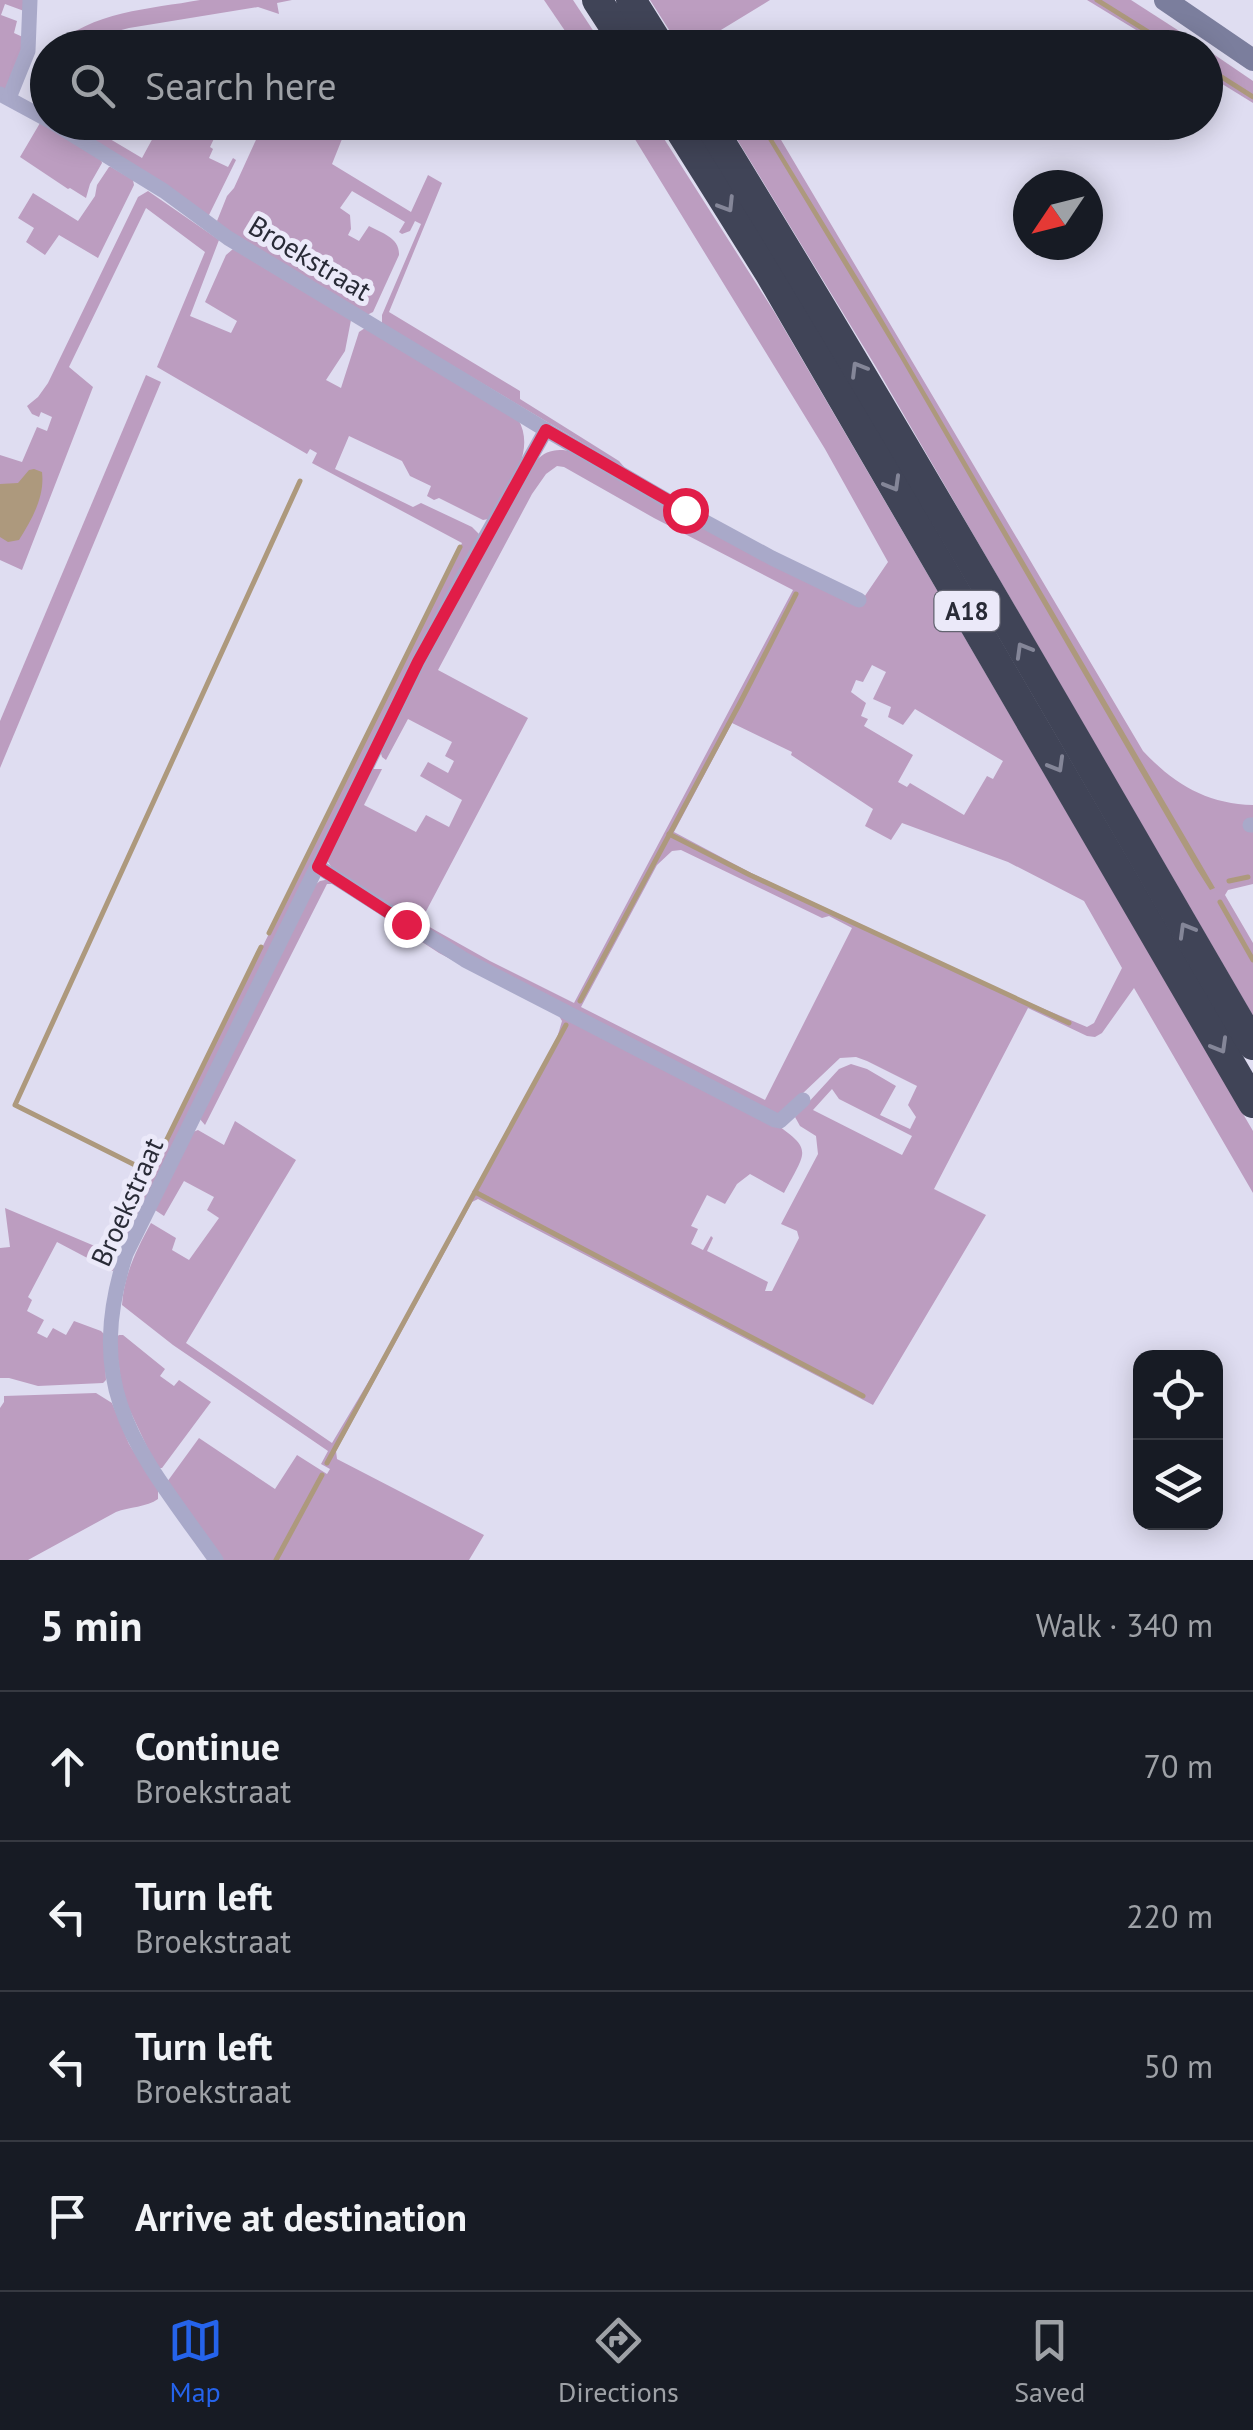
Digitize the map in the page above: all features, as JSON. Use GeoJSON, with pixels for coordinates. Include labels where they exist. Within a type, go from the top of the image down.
{"type":"FeatureCollection","features":[{"type":"Feature","properties":{"kind":"highway"},"geometry":{"type":"LineString","coordinates":[[597,0],[616,30]]}},
{"type":"Feature","properties":{"kind":"highway"},"geometry":{"type":"LineString","coordinates":[[631,0],[650,30]]}},
{"type":"Feature","properties":{"kind":"highway","name":"A18"},"geometry":{"type":"LineString","coordinates":[[686,140],[769,272],[1253,1103]]}},
{"type":"Feature","properties":{"kind":"highway","name":"A18"},"geometry":{"type":"LineString","coordinates":[[719,140],[790,254],[1253,1045]]}},
{"type":"Feature","properties":{"kind":"street"},"geometry":{"type":"LineString","coordinates":[[4,96],[28,51],[30,0]]}},
{"type":"Feature","properties":{"kind":"street"},"geometry":{"type":"LineString","coordinates":[[1165,0],[1209,30]]}},
{"type":"Feature","properties":{"kind":"street"},"geometry":{"type":"LineString","coordinates":[[1223,40],[1253,60]]}},
{"type":"Feature","properties":{"kind":"street","name":"Broekstraat"},"geometry":{"type":"LineString","coordinates":[[4,96],[30,110]]}},
{"type":"Feature","properties":{"kind":"street","name":"Broekstraat"},"geometry":{"type":"LineString","coordinates":[[81,140],[164,191],[228,238],[546,430],[702,520],[859,600]]}},
{"type":"Feature","properties":{"kind":"street","name":"Broekstraat"},"geometry":{"type":"LineString","coordinates":[[216,1560],[151,1468],[122,1415],[110,1359],[117,1282],[126,1254],[418,662],[546,430]]}},
{"type":"Feature","properties":{"kind":"street"},"geometry":{"type":"LineString","coordinates":[[318,867],[465,960],[775,1120],[786,1118],[803,1100]]}},
{"type":"Feature","properties":{"kind":"shaded area"},"geometry":{"type":"Polygon","coordinates":[[[0,0],[25,0],[24,11],[5,4],[1,15],[17,21],[14,33],[25,38],[8,90],[0,89],[0,0]]]}},
{"type":"Feature","properties":{"kind":"shaded area"},"geometry":{"type":"Polygon","coordinates":[[[200,0],[292,0],[277,3],[279,14],[258,7],[121,30],[79,30],[142,9],[200,0]]]}},
{"type":"Feature","properties":{"kind":"shaded area"},"geometry":{"type":"Polygon","coordinates":[[[544,0],[573,0],[593,30],[564,30],[544,0]]]}},
{"type":"Feature","properties":{"kind":"shaded area"},"geometry":{"type":"Polygon","coordinates":[[[650,0],[770,0],[721,30],[669,30],[650,0]]]}},
{"type":"Feature","properties":{"kind":"shaded area"},"geometry":{"type":"Polygon","coordinates":[[[1087,0],[1131,0],[1178,30],[1136,30],[1087,0]]]}},
{"type":"Feature","properties":{"kind":"shaded area"},"geometry":{"type":"Polygon","coordinates":[[[1223,61],[1253,81],[1253,103],[1223,84],[1223,61]]]}},
{"type":"Feature","properties":{"kind":"shaded area"},"geometry":{"type":"Polygon","coordinates":[[[30,140],[69,140],[102,163],[86,198],[20,157],[30,140]]]}},
{"type":"Feature","properties":{"kind":"shaded area"},"geometry":{"type":"Polygon","coordinates":[[[89,140],[112,140],[142,158],[152,140],[213,140],[209,158],[228,167],[233,158],[236,160],[206,216],[89,140]]]}},
{"type":"Feature","properties":{"kind":"shaded area"},"geometry":{"type":"Polygon","coordinates":[[[256,140],[342,140],[332,164],[411,212],[428,175],[442,183],[389,312],[520,391],[520,399],[625,468],[382,324],[382,315],[421,224],[415,221],[410,231],[402,234],[399,232],[405,222],[352,191],[340,208],[350,215],[348,235],[359,241],[369,226],[389,237],[399,249],[373,312],[367,315],[225,230],[217,221],[256,140]]]}},
{"type":"Feature","properties":{"kind":"shaded area"},"geometry":{"type":"Polygon","coordinates":[[[635,140],[665,140],[775,313],[1253,1131],[1253,1193],[1134,988],[1095,1037],[1028,1008],[934,1189],[986,1215],[873,1405],[478,1199],[472,1202],[336,1451],[337,1459],[484,1535],[469,1560],[222,1560],[167,1482],[199,1438],[275,1489],[297,1455],[327,1474],[330,1469],[321,1464],[328,1451],[173,1345],[122,1305],[128,1272],[151,1223],[176,1238],[172,1250],[189,1260],[219,1218],[207,1210],[214,1197],[184,1181],[164,1216],[155,1210],[193,1132],[198,1130],[224,1145],[235,1121],[296,1160],[186,1343],[332,1443],[557,1038],[562,1021],[439,953],[333,884],[327,884],[205,1125],[199,1118],[320,881],[330,879],[470,967],[770,1120],[794,1138],[800,1145],[801,1158],[784,1193],[750,1174],[737,1184],[725,1204],[707,1195],[691,1226],[698,1229],[691,1244],[703,1250],[711,1236],[707,1251],[768,1282],[765,1291],[772,1291],[799,1238],[797,1231],[781,1224],[818,1154],[816,1136],[800,1126],[795,1117],[839,1069],[851,1064],[896,1086],[880,1115],[910,1129],[916,1117],[908,1105],[917,1086],[856,1057],[840,1058],[782,1113],[766,1111],[452,948],[337,875],[328,862],[371,769],[382,769],[364,805],[416,832],[426,815],[449,827],[462,800],[420,776],[428,762],[448,773],[454,761],[445,756],[452,742],[408,719],[386,760],[380,750],[471,570],[536,461],[553,451],[573,452],[750,552],[858,606],[888,562],[825,449],[635,140]],[[557,466],[532,494],[438,670],[528,718],[423,917],[426,925],[574,1003],[793,590],[557,466]],[[872,665],[863,682],[856,680],[851,692],[866,703],[861,716],[868,719],[864,726],[913,755],[898,782],[907,787],[910,783],[964,815],[987,776],[993,779],[1003,761],[915,709],[903,725],[888,717],[891,707],[873,699],[886,672],[872,665]],[[732,723],[674,832],[751,873],[1030,1003],[1087,1027],[1094,1023],[1122,968],[1084,901],[1008,862],[902,823],[891,840],[865,826],[873,809],[791,755],[792,752],[732,723]],[[681,850],[672,851],[657,865],[581,1007],[765,1100],[852,928],[829,916],[822,918],[681,850]],[[832,1089],[813,1110],[902,1155],[912,1136],[839,1099],[832,1089]]]}},
{"type":"Feature","properties":{"kind":"shaded area"},"geometry":{"type":"Polygon","coordinates":[[[737,140],[781,140],[1143,751],[1192,790],[1221,801],[1253,805],[1253,884],[1228,890],[1225,895],[1253,943],[1253,1016],[876,367],[737,140]]]}},
{"type":"Feature","properties":{"kind":"shaded area"},"geometry":{"type":"Polygon","coordinates":[[[768,140],[773,140],[872,301],[1215,888],[1210,890],[1196,868],[899,356],[768,140]]]}},
{"type":"Feature","properties":{"kind":"shaded area"},"geometry":{"type":"Polygon","coordinates":[[[109,167],[133,180],[134,185],[98,258],[59,235],[45,255],[26,242],[34,228],[18,218],[33,193],[78,221],[109,167]]]}},
{"type":"Feature","properties":{"kind":"shaded area"},"geometry":{"type":"Polygon","coordinates":[[[148,191],[219,240],[190,316],[231,333],[237,321],[205,302],[226,255],[233,249],[351,320],[345,351],[326,380],[341,388],[359,332],[365,328],[518,419],[524,445],[510,484],[488,519],[483,520],[427,496],[431,486],[410,476],[402,461],[349,436],[335,469],[413,507],[421,503],[479,534],[124,1244],[111,1243],[122,1231],[462,543],[312,463],[317,453],[310,449],[307,454],[157,367],[205,252],[146,208],[69,367],[93,387],[22,570],[0,560],[0,455],[22,462],[37,427],[47,431],[52,417],[41,412],[39,417],[32,414],[27,406],[48,383],[138,197],[148,191]]]}},
{"type":"Feature","properties":{"kind":"shaded area"},"geometry":{"type":"Polygon","coordinates":[[[146,375],[161,382],[0,768],[0,721],[146,375]]]}},
{"type":"Feature","properties":{"kind":"shaded area"},"geometry":{"type":"Polygon","coordinates":[[[34,469],[42,472],[36,508],[19,540],[8,542],[0,537],[0,484],[18,483],[34,469]]]}},
{"type":"Feature","properties":{"kind":"shaded area"},"geometry":{"type":"Polygon","coordinates":[[[5,1208],[97,1247],[113,1263],[112,1271],[57,1242],[28,1297],[32,1300],[27,1311],[44,1320],[37,1333],[47,1338],[53,1328],[66,1335],[74,1321],[104,1334],[103,1383],[38,1386],[0,1378],[0,1248],[10,1247],[5,1208]]]}},
{"type":"Feature","properties":{"kind":"shaded area"},"geometry":{"type":"Polygon","coordinates":[[[119,1335],[165,1369],[160,1376],[174,1386],[179,1380],[211,1402],[162,1468],[157,1468],[123,1396],[115,1338],[119,1335]]]}},
{"type":"Feature","properties":{"kind":"shaded area"},"geometry":{"type":"Polygon","coordinates":[[[96,1393],[112,1403],[129,1444],[158,1490],[158,1499],[116,1512],[28,1560],[0,1560],[0,1408],[4,1396],[96,1393]]]}},
{"type":"Feature","properties":{"kind":"waterway"},"geometry":{"type":"LineString","coordinates":[[1097,0],[1145,30]]}},
{"type":"Feature","properties":{"kind":"waterway"},"geometry":{"type":"LineString","coordinates":[[1223,78],[1253,97]]}},
{"type":"Feature","properties":{"kind":"waterway"},"geometry":{"type":"LineString","coordinates":[[151,1173],[15,1105],[300,481]]}},
{"type":"Feature","properties":{"kind":"waterway"},"geometry":{"type":"LineString","coordinates":[[269,933],[460,547]]}},
{"type":"Feature","properties":{"kind":"waterway"},"geometry":{"type":"LineString","coordinates":[[580,1001],[796,594]]}},
{"type":"Feature","properties":{"kind":"waterway"},"geometry":{"type":"LineString","coordinates":[[669,834],[1069,1023]]}},
{"type":"Feature","properties":{"kind":"waterway"},"geometry":{"type":"LineString","coordinates":[[1229,881],[1248,877]]}},
{"type":"Feature","properties":{"kind":"waterway"},"geometry":{"type":"LineString","coordinates":[[1220,902],[1253,960]]}},
{"type":"Feature","properties":{"kind":"waterway"},"geometry":{"type":"LineString","coordinates":[[122,1231],[261,947]]}},
{"type":"Feature","properties":{"kind":"waterway"},"geometry":{"type":"LineString","coordinates":[[327,1463],[566,1025]]}},
{"type":"Feature","properties":{"kind":"waterway"},"geometry":{"type":"LineString","coordinates":[[475,1192],[863,1396]]}},
{"type":"Feature","properties":{"kind":"waterway"},"geometry":{"type":"LineString","coordinates":[[276,1560],[322,1475]]}},
{"type":"Feature","properties":{"kind":"route"},"geometry":{"type":"LineString","coordinates":[[406,924],[318,867],[418,662],[546,430],[685,510]]}}]}
